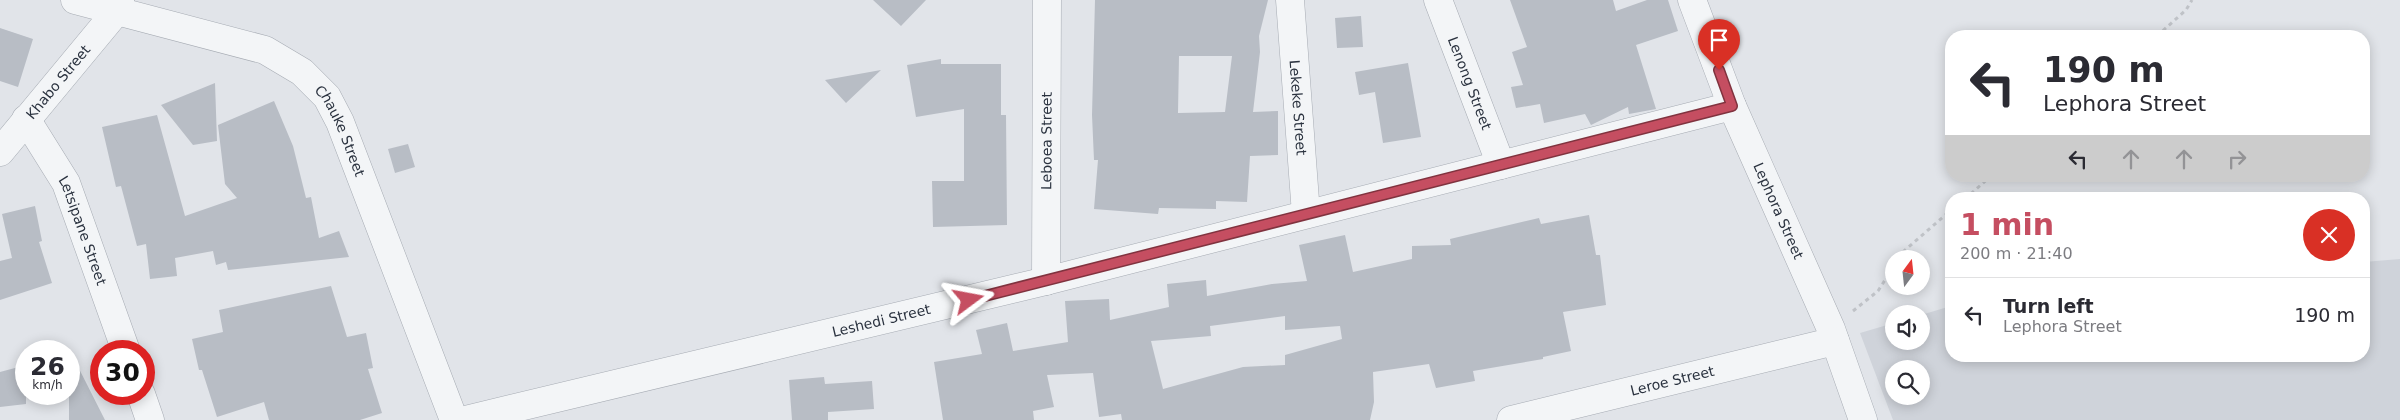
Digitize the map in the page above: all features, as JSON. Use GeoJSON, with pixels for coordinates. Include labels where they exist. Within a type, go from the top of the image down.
{"type":"FeatureCollection","features":[{"type":"Feature","properties":{"kind":"street","name":"Chauke Street"},"geometry":{"type":"LineString","coordinates":[[75,0],[118,6],[265,50],[302,72],[327,96],[340,122],[454,420]]}},
{"type":"Feature","properties":{"kind":"street","name":"Leboea Street"},"geometry":{"type":"LineString","coordinates":[[1046,281],[1047,0]]}},
{"type":"Feature","properties":{"kind":"street","name":"Lekeke Street"},"geometry":{"type":"LineString","coordinates":[[1290,0],[1306,214]]}},
{"type":"Feature","properties":{"kind":"street","name":"Lenong Street"},"geometry":{"type":"LineString","coordinates":[[1438,0],[1500,165]]}},
{"type":"Feature","properties":{"kind":"street","name":"Lephora Street"},"geometry":{"type":"LineString","coordinates":[[1692,0],[1732,106],[1833,335],[1863,420]]}},
{"type":"Feature","properties":{"kind":"street","name":"Khabo Street"},"geometry":{"type":"LineString","coordinates":[[0,152],[118,6]]}},
{"type":"Feature","properties":{"kind":"street","name":"Leshedi Street"},"geometry":{"type":"LineString","coordinates":[[465,420],[1046,281],[1732,106]]}},
{"type":"Feature","properties":{"kind":"street","name":"Letsipane Street"},"geometry":{"type":"LineString","coordinates":[[26,119],[66,183],[122,340]]}},
{"type":"Feature","properties":{"kind":"street","name":"Leroe Street"},"geometry":{"type":"LineString","coordinates":[[1511,420],[1833,335]]}},
{"type":"Feature","properties":{"kind":"street"},"geometry":{"type":"LineString","coordinates":[[144,405],[150,420]]}},
{"type":"Feature","properties":{"kind":"path"},"geometry":{"type":"LineString","coordinates":[[2164,30],[2186,10],[2192,0]]}},
{"type":"Feature","properties":{"kind":"path"},"geometry":{"type":"LineString","coordinates":[[1973,192],[1984,182]]}},
{"type":"Feature","properties":{"kind":"path"},"geometry":{"type":"LineString","coordinates":[[1905,250],[1945,215]]}},
{"type":"Feature","properties":{"kind":"path"},"geometry":{"type":"LineString","coordinates":[[1833,335],[1878,291],[1885,280]]}},
{"type":"Feature","properties":{"kind":"shaded area"},"geometry":{"type":"Polygon","coordinates":[[[2400,259],[2400,420],[1893,420],[1887,405],[1930,405],[1930,360],[1885,360],[1885,399],[1860,333],[1885,326],[1885,350],[1930,350],[1930,312],[1945,308],[1945,362],[2370,362],[2370,262],[2400,259]]]}},
{"type":"Feature","properties":{"kind":"building"},"geometry":{"type":"Polygon","coordinates":[[[873,0],[926,0],[901,26],[873,0]]]}},
{"type":"Feature","properties":{"kind":"building"},"geometry":{"type":"Polygon","coordinates":[[[1095,0],[1268,0],[1259,36],[1260,52],[1253,112],[1278,111],[1278,155],[1250,156],[1247,202],[1216,201],[1216,209],[1159,208],[1158,214],[1094,209],[1098,160],[1094,160],[1092,115],[1095,0]],[[1179,56],[1178,113],[1225,112],[1232,56],[1179,56]]]}},
{"type":"Feature","properties":{"kind":"building"},"geometry":{"type":"Polygon","coordinates":[[[1510,0],[1613,0],[1616,11],[1647,0],[1668,0],[1678,31],[1636,45],[1656,109],[1629,114],[1628,107],[1591,125],[1585,114],[1544,123],[1540,104],[1516,108],[1511,87],[1523,85],[1512,52],[1527,47],[1510,0]]]}},
{"type":"Feature","properties":{"kind":"building"},"geometry":{"type":"Polygon","coordinates":[[[1361,16],[1363,47],[1337,48],[1335,18],[1361,16]]]}},
{"type":"Feature","properties":{"kind":"building"},"geometry":{"type":"Polygon","coordinates":[[[0,28],[33,39],[18,87],[0,81],[0,28]]]}},
{"type":"Feature","properties":{"kind":"building"},"geometry":{"type":"Polygon","coordinates":[[[941,59],[941,64],[1001,64],[1001,115],[1006,115],[1007,225],[933,227],[932,181],[964,181],[964,109],[916,117],[907,65],[941,59]]]}},
{"type":"Feature","properties":{"kind":"building"},"geometry":{"type":"Polygon","coordinates":[[[1408,63],[1421,137],[1383,143],[1375,92],[1359,95],[1355,72],[1408,63]]]}},
{"type":"Feature","properties":{"kind":"building"},"geometry":{"type":"Polygon","coordinates":[[[881,70],[846,103],[825,80],[881,70]]]}},
{"type":"Feature","properties":{"kind":"building"},"geometry":{"type":"Polygon","coordinates":[[[215,83],[217,141],[193,145],[161,105],[215,83]]]}},
{"type":"Feature","properties":{"kind":"building"},"geometry":{"type":"Polygon","coordinates":[[[274,101],[293,146],[306,198],[311,197],[319,238],[339,231],[349,257],[228,270],[226,262],[216,265],[213,251],[175,258],[177,276],[150,279],[146,244],[137,246],[121,186],[116,187],[102,127],[157,115],[185,216],[237,198],[225,184],[218,125],[274,101]]]}},
{"type":"Feature","properties":{"kind":"building"},"geometry":{"type":"Polygon","coordinates":[[[408,144],[415,167],[395,173],[388,149],[408,144]]]}},
{"type":"Feature","properties":{"kind":"building"},"geometry":{"type":"Polygon","coordinates":[[[35,206],[42,241],[39,242],[52,283],[0,300],[0,261],[12,258],[2,214],[35,206]]]}},
{"type":"Feature","properties":{"kind":"building"},"geometry":{"type":"Polygon","coordinates":[[[1589,215],[1596,255],[1600,255],[1606,305],[1563,312],[1571,351],[1543,357],[1543,359],[1473,371],[1475,381],[1436,388],[1429,364],[1373,372],[1374,402],[1370,420],[1122,420],[1121,414],[1099,417],[1093,373],[1047,375],[1054,407],[1033,411],[1034,420],[943,420],[934,362],[982,354],[976,330],[1007,323],[1013,351],[1068,342],[1065,301],[1109,299],[1110,320],[1169,307],[1167,284],[1206,280],[1207,296],[1272,284],[1307,281],[1299,245],[1345,235],[1353,272],[1412,259],[1412,246],[1451,245],[1450,239],[1539,218],[1541,224],[1589,215]],[[1285,316],[1210,326],[1211,336],[1151,341],[1163,389],[1243,367],[1285,365],[1285,355],[1342,339],[1340,326],[1285,330],[1285,316]]]}},
{"type":"Feature","properties":{"kind":"building"},"geometry":{"type":"Polygon","coordinates":[[[331,286],[347,337],[366,333],[373,368],[368,369],[382,413],[360,420],[269,420],[264,402],[217,417],[202,370],[199,370],[192,339],[223,332],[219,310],[331,286]]]}},
{"type":"Feature","properties":{"kind":"building"},"geometry":{"type":"Polygon","coordinates":[[[15,368],[15,405],[17,405],[0,407],[0,372],[15,368]]]}},
{"type":"Feature","properties":{"kind":"building"},"geometry":{"type":"Polygon","coordinates":[[[80,371],[90,390],[90,405],[97,405],[105,420],[69,420],[69,405],[80,405],[80,371]]]}},
{"type":"Feature","properties":{"kind":"building"},"geometry":{"type":"Polygon","coordinates":[[[824,377],[825,384],[872,381],[874,409],[828,412],[828,420],[792,420],[789,380],[824,377]]]}},
{"type":"Feature","properties":{"kind":"route"},"geometry":{"type":"LineString","coordinates":[[969,300],[1732,106],[1719,70]]}}]}
